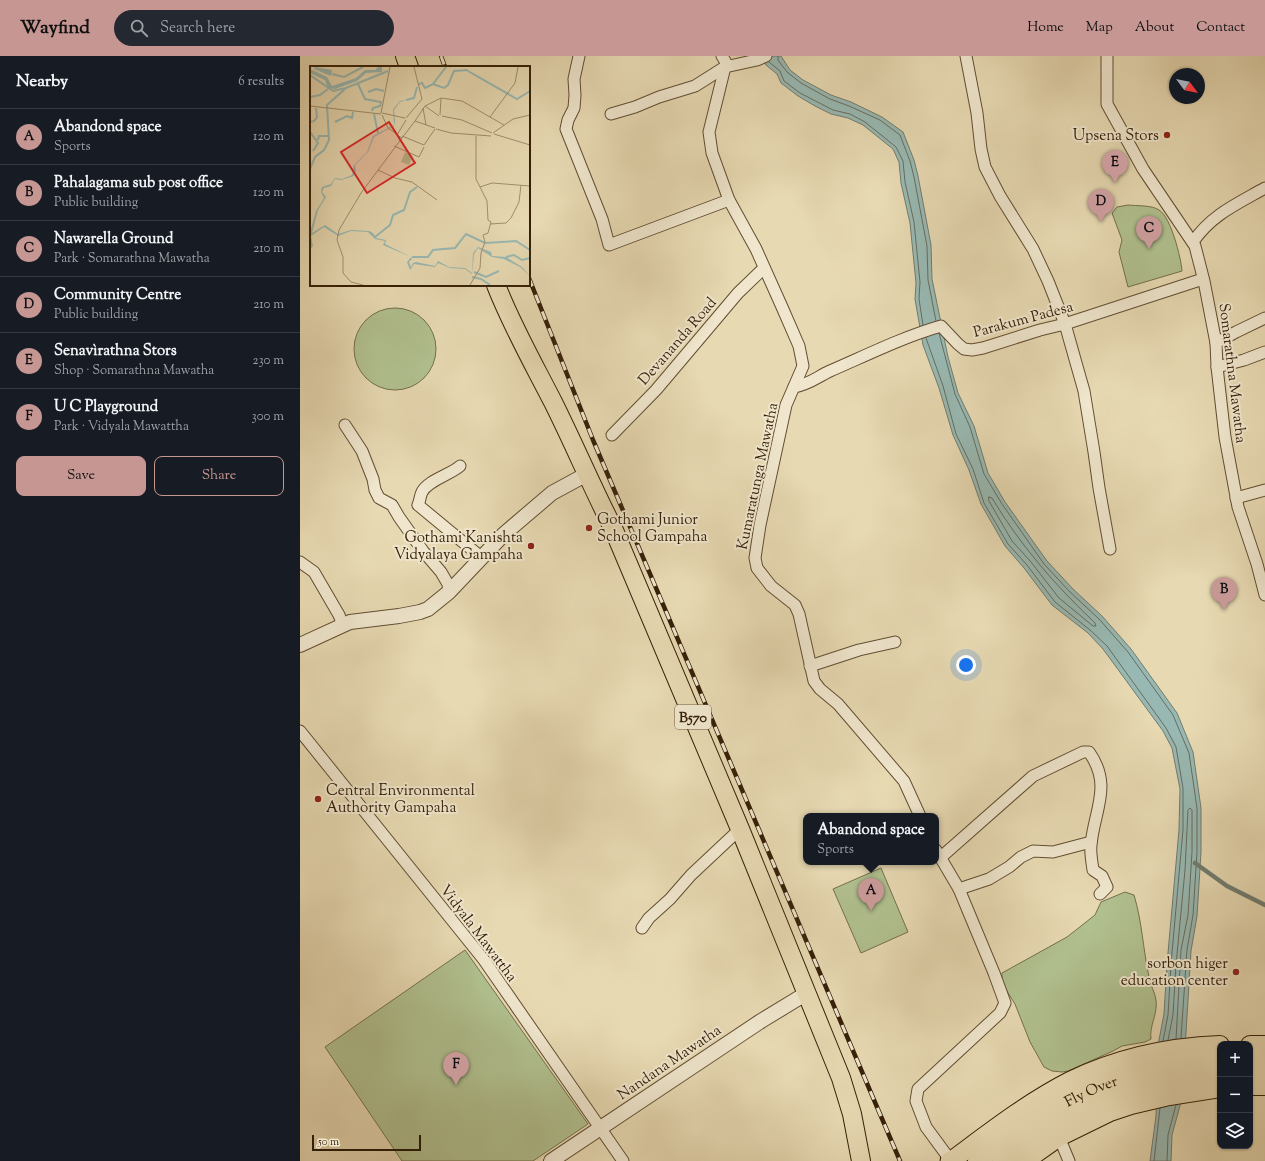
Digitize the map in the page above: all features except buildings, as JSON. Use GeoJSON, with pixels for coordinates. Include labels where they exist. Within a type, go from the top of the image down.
{"type":"FeatureCollection","features":[{"type":"Feature","properties":{"kind":"main road"},"geometry":{"type":"LineString","coordinates":[[405,56],[409,66]]}},
{"type":"Feature","properties":{"kind":"main road","name":"B570"},"geometry":{"type":"LineString","coordinates":[[496,286],[506,311],[553,402],[593,490],[613,528],[740,830],[841,1078],[852,1114],[861,1161]]}},
{"type":"Feature","properties":{"kind":"main road"},"geometry":{"type":"LineString","coordinates":[[951,1161],[1042,1097],[1070,1081],[1092,1071],[1149,1053],[1195,1046],[1217,1045]]}},
{"type":"Feature","properties":{"kind":"main road"},"geometry":{"type":"LineString","coordinates":[[1253,1045],[1265,1045]]}},
{"type":"Feature","properties":{"kind":"main road"},"geometry":{"type":"LineString","coordinates":[[1253,1058],[1265,1058]]}},
{"type":"Feature","properties":{"kind":"main road","name":"Fly Over"},"geometry":{"type":"LineString","coordinates":[[977,1161],[1042,1117],[1103,1085],[1156,1070],[1217,1060]]}},
{"type":"Feature","properties":{"kind":"main road"},"geometry":{"type":"LineString","coordinates":[[1253,1073],[1265,1073]]}},
{"type":"Feature","properties":{"kind":"main road","name":"Fly Over"},"geometry":{"type":"LineString","coordinates":[[1002,1161],[1049,1129],[1110,1097],[1153,1083],[1175,1079],[1217,1075]]}},
{"type":"Feature","properties":{"kind":"main road"},"geometry":{"type":"LineString","coordinates":[[1253,1086],[1265,1086]]}},
{"type":"Feature","properties":{"kind":"main road"},"geometry":{"type":"LineString","coordinates":[[1025,1161],[1059,1137],[1110,1112],[1148,1101],[1188,1092],[1217,1088]]}},
{"type":"Feature","properties":{"kind":"street"},"geometry":{"type":"LineString","coordinates":[[578,56],[574,79],[574,108],[568,120],[566,129],[602,219],[609,245],[729,200]]}},
{"type":"Feature","properties":{"kind":"street"},"geometry":{"type":"LineString","coordinates":[[966,56],[977,113],[981,149],[985,167],[1000,196],[1033,249],[1048,281],[1065,324],[1084,391],[1110,549]]}},
{"type":"Feature","properties":{"kind":"street","name":"Somarathna Mawatha"},"geometry":{"type":"LineString","coordinates":[[1107,56],[1107,104],[1143,169],[1195,246],[1216,343],[1217,367],[1225,437],[1236,498],[1257,564],[1265,595]]}},
{"type":"Feature","properties":{"kind":"street"},"geometry":{"type":"LineString","coordinates":[[611,114],[695,86],[729,62],[762,58]]}},
{"type":"Feature","properties":{"kind":"street","name":"Kumaratunga Mawatha"},"geometry":{"type":"LineString","coordinates":[[729,62],[710,132],[712,153],[729,200],[756,249],[799,346],[802,366],[786,405],[778,434],[771,480],[760,525],[755,558],[757,568],[771,586],[795,605],[799,614],[814,681],[820,689],[838,704],[904,781],[919,813]]}},
{"type":"Feature","properties":{"kind":"street"},"geometry":{"type":"LineString","coordinates":[[1193,242],[1201,230],[1213,219],[1265,188]]}},
{"type":"Feature","properties":{"kind":"street","name":"Devananda Road"},"geometry":{"type":"LineString","coordinates":[[612,435],[656,390],[738,293],[764,268]]}},
{"type":"Feature","properties":{"kind":"street","name":"Parakum Padesa"},"geometry":{"type":"LineString","coordinates":[[794,387],[805,385],[826,373],[900,340],[941,326],[964,349],[972,350],[1065,324],[1203,279]]}},
{"type":"Feature","properties":{"kind":"street"},"geometry":{"type":"LineString","coordinates":[[1216,343],[1265,318]]}},
{"type":"Feature","properties":{"kind":"street"},"geometry":{"type":"LineString","coordinates":[[1217,367],[1244,360],[1265,352]]}},
{"type":"Feature","properties":{"kind":"street"},"geometry":{"type":"LineString","coordinates":[[345,424],[362,451],[379,498],[392,505],[423,551],[441,572],[448,584],[449,592]]}},
{"type":"Feature","properties":{"kind":"street"},"geometry":{"type":"LineString","coordinates":[[460,466],[456,470],[436,480],[422,491],[418,505],[481,557]]}},
{"type":"Feature","properties":{"kind":"street"},"geometry":{"type":"LineString","coordinates":[[300,645],[350,622],[399,616],[428,609],[449,592],[504,534],[552,493],[587,474]]}},
{"type":"Feature","properties":{"kind":"street"},"geometry":{"type":"LineString","coordinates":[[1236,498],[1265,490]]}},
{"type":"Feature","properties":{"kind":"street"},"geometry":{"type":"LineString","coordinates":[[300,562],[314,572],[340,615],[340,627]]}},
{"type":"Feature","properties":{"kind":"street"},"geometry":{"type":"LineString","coordinates":[[810,666],[860,650],[895,642]]}},
{"type":"Feature","properties":{"kind":"street","name":"Vidyala Mawattha"},"geometry":{"type":"LineString","coordinates":[[300,731],[484,960],[623,1161]]}},
{"type":"Feature","properties":{"kind":"street"},"geometry":{"type":"LineString","coordinates":[[939,853],[1033,776],[1083,752],[1089,752],[1093,758],[1102,782],[1101,795],[1090,847],[1093,870],[1102,876],[1107,887],[1100,894]]}},
{"type":"Feature","properties":{"kind":"street"},"geometry":{"type":"LineString","coordinates":[[642,928],[649,918],[670,899],[691,876],[740,830]]}},
{"type":"Feature","properties":{"kind":"street"},"geometry":{"type":"LineString","coordinates":[[959,889],[989,878],[1033,851],[1053,852],[1091,842]]}},
{"type":"Feature","properties":{"kind":"street"},"geometry":{"type":"LineString","coordinates":[[939,856],[959,889],[1005,1003],[1000,1013],[918,1089],[916,1101],[926,1127],[951,1161]]}},
{"type":"Feature","properties":{"kind":"street","name":"Nandana Mawatha"},"geometry":{"type":"LineString","coordinates":[[551,1161],[761,1021],[807,994]]}},
{"type":"Feature","properties":{"kind":"street"},"geometry":{"type":"LineString","coordinates":[[1059,1137],[1069,1161]]}},
{"type":"Feature","properties":{"kind":"green space"},"geometry":{"type":"Polygon","coordinates":[[[1128,205],[1156,208],[1163,214],[1168,221],[1175,238],[1182,271],[1128,287],[1119,252],[1122,240],[1112,213],[1117,207],[1128,205]]]}},
{"type":"Feature","properties":{"kind":"green space"},"geometry":{"type":"Polygon","coordinates":[[[395,308],[411,312],[424,320],[432,333],[436,349],[432,365],[424,378],[411,386],[395,390],[379,386],[366,378],[358,365],[354,349],[358,333],[366,320],[379,312],[395,308]]]}},
{"type":"Feature","properties":{"kind":"green space"},"geometry":{"type":"Polygon","coordinates":[[[881,868],[908,932],[861,953],[833,889],[881,868]]]}},
{"type":"Feature","properties":{"kind":"green space"},"geometry":{"type":"Polygon","coordinates":[[[1125,892],[1134,895],[1139,915],[1147,967],[1155,994],[1156,1010],[1151,1029],[1151,1039],[1145,1042],[1122,1046],[1068,1071],[1052,1071],[1044,1067],[1030,1042],[1015,1004],[1002,980],[1002,973],[1067,937],[1095,915],[1101,902],[1125,892]]]}},
{"type":"Feature","properties":{"kind":"green space"},"geometry":{"type":"Polygon","coordinates":[[[465,950],[588,1124],[533,1161],[402,1161],[325,1047],[465,950]]]}},
{"type":"Feature","properties":{"kind":"water"},"geometry":{"type":"Polygon","coordinates":[[[761,56],[781,56],[790,70],[803,80],[831,95],[851,102],[882,117],[903,132],[914,160],[918,176],[931,245],[932,279],[948,357],[958,393],[974,426],[988,473],[1005,502],[1047,561],[1073,589],[1102,616],[1131,649],[1177,713],[1193,752],[1201,808],[1201,852],[1197,916],[1191,951],[1182,1098],[1172,1135],[1171,1161],[1150,1161],[1156,1116],[1159,1040],[1164,1014],[1179,830],[1180,789],[1172,748],[1163,731],[1103,649],[1088,633],[1052,605],[1005,546],[981,504],[969,470],[953,435],[939,388],[923,345],[915,299],[916,283],[910,223],[901,183],[899,162],[893,149],[863,125],[848,118],[831,114],[798,96],[781,83],[777,74],[766,65],[761,56]]]}},
{"type":"Feature","properties":{"kind":"waterway"},"geometry":{"type":"LineString","coordinates":[[1195,863],[1227,886],[1265,905]]}},
{"type":"Feature","properties":{"kind":"railway"},"geometry":{"type":"LineString","coordinates":[[441,56],[445,66]]}},
{"type":"Feature","properties":{"kind":"railway"},"geometry":{"type":"LineString","coordinates":[[530,281],[593,440],[900,1161]]}},
{"type":"Feature","properties":{"kind":"place","name":"Upsena Stors"},"geometry":{"type":"Point","coordinates":[1167,135]}},
{"type":"Feature","properties":{"kind":"place","name":"Senavìrathna Stors"},"geometry":{"type":"Point","coordinates":[1115,183]}},
{"type":"Feature","properties":{"kind":"place","name":"Community Centre"},"geometry":{"type":"Point","coordinates":[1101,222]}},
{"type":"Feature","properties":{"kind":"place","name":"Nawarella Ground"},"geometry":{"type":"Point","coordinates":[1149,249]}},
{"type":"Feature","properties":{"kind":"place","name":"Gothami Junior School Gampaha"},"geometry":{"type":"Point","coordinates":[589,528]}},
{"type":"Feature","properties":{"kind":"place","name":"Gothami Kanishta Vidyalaya Gampaha"},"geometry":{"type":"Point","coordinates":[531,546]}},
{"type":"Feature","properties":{"kind":"place","name":"Pahalagama sub post office"},"geometry":{"type":"Point","coordinates":[1224,610]}},
{"type":"Feature","properties":{"kind":"place","name":"Central Environmental Authority Gampaha"},"geometry":{"type":"Point","coordinates":[318,799]}},
{"type":"Feature","properties":{"kind":"place","name":"Abandond space"},"geometry":{"type":"Point","coordinates":[871,911]}},
{"type":"Feature","properties":{"kind":"place","name":"sorbon higer education center"},"geometry":{"type":"Point","coordinates":[1236,972]}},
{"type":"Feature","properties":{"kind":"place","name":"U C Playground"},"geometry":{"type":"Point","coordinates":[456,1085]}}]}
